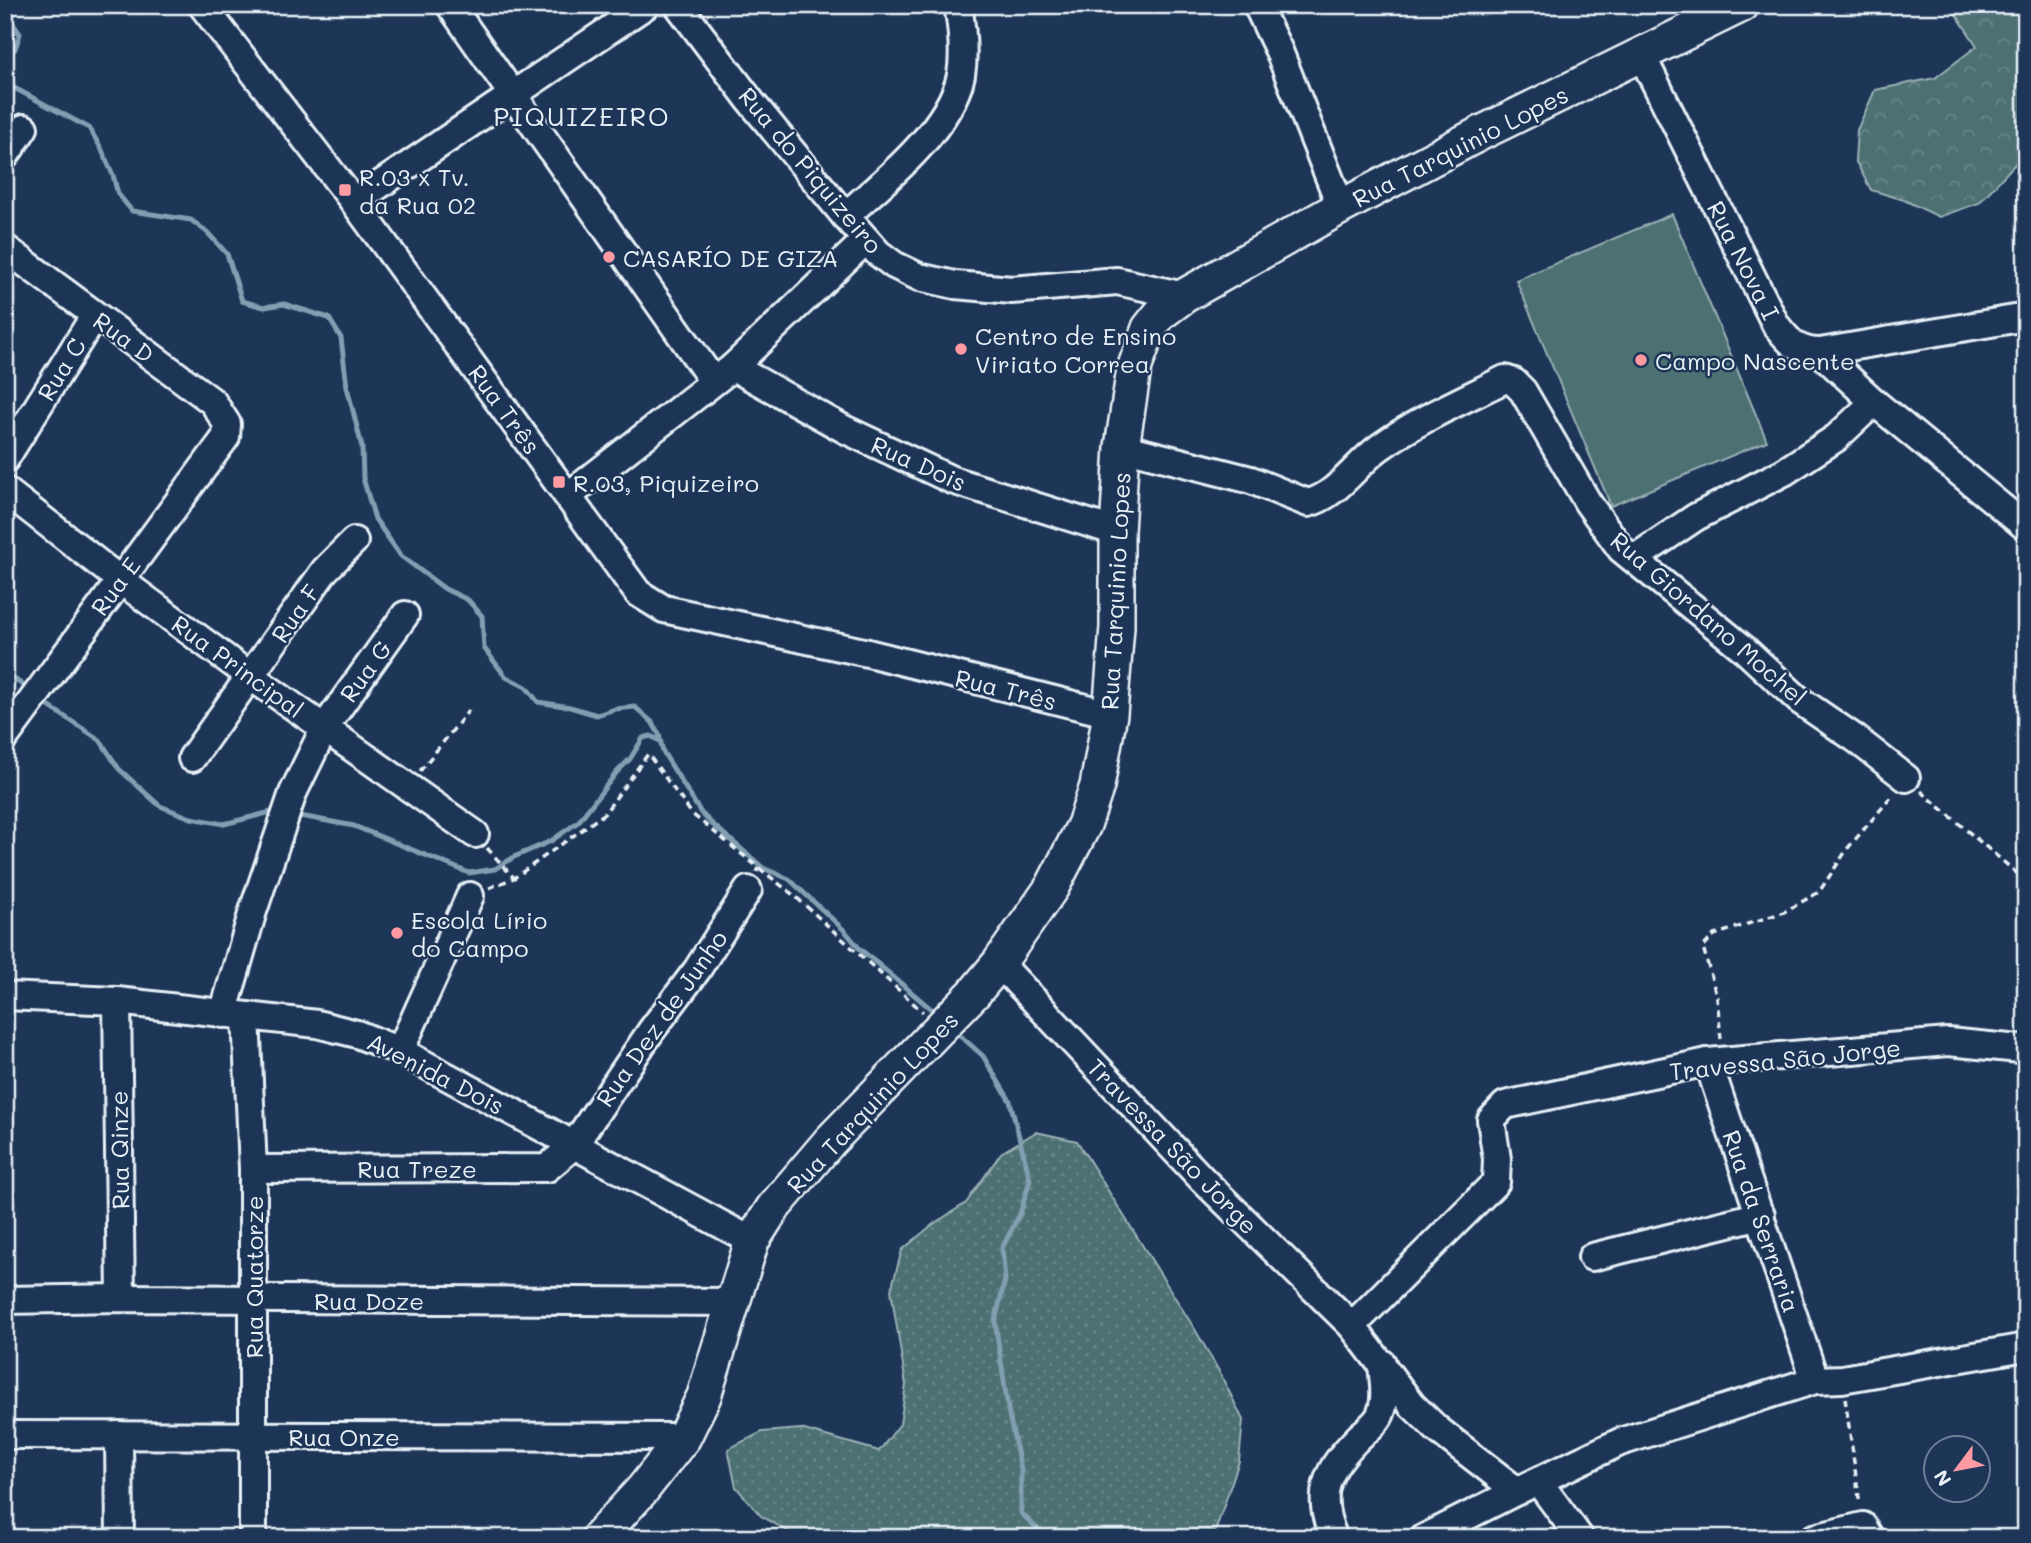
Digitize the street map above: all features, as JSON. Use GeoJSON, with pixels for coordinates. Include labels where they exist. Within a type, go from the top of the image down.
{"type":"FeatureCollection","features":[{"type":"Feature","properties":{"kind":"main road","name":"Rua Tarquinio Lopes"},"geometry":{"type":"LineString","coordinates":[[598,1538],[643,1489],[684,1437],[704,1396],[752,1241],[773,1208],[822,1150],[999,963],[1052,887],[1084,825],[1097,786],[1110,714],[1117,627],[1116,532],[1122,447],[1134,369],[1149,328],[1161,313],[1184,296],[1341,207],[1479,134],[1741,5]]}},
{"type":"Feature","properties":{"kind":"street","name":"Rua Três"},"geometry":{"type":"LineString","coordinates":[[202,5],[354,202],[638,593],[664,609],[868,653],[1110,714]]}},
{"type":"Feature","properties":{"kind":"street","name":"Rua Dois"},"geometry":{"type":"LineString","coordinates":[[450,5],[723,374],[952,480],[1116,532]]}},
{"type":"Feature","properties":{"kind":"street"},"geometry":{"type":"LineString","coordinates":[[354,202],[646,5]]}},
{"type":"Feature","properties":{"kind":"street","name":"Rua do Piquizeiro"},"geometry":{"type":"LineString","coordinates":[[678,5],[752,103],[845,216],[866,240],[894,265],[919,277],[955,285],[1012,290],[1117,281],[1184,296]]}},
{"type":"Feature","properties":{"kind":"street"},"geometry":{"type":"LineString","coordinates":[[845,216],[902,166],[928,137],[946,111],[961,77],[963,37],[958,5]]}},
{"type":"Feature","properties":{"kind":"street"},"geometry":{"type":"LineString","coordinates":[[1257,5],[1279,51],[1341,207]]}},
{"type":"Feature","properties":{"kind":"street","name":"Rua Nova I"},"geometry":{"type":"LineString","coordinates":[[1641,54],[1776,325],[1796,348],[1805,352],[1820,352],[1874,402],[2026,527]]}},
{"type":"Feature","properties":{"kind":"street"},"geometry":{"type":"LineString","coordinates":[[5,156],[24,128]]}},
{"type":"Feature","properties":{"kind":"street"},"geometry":{"type":"LineString","coordinates":[[568,496],[723,374],[866,240]]}},
{"type":"Feature","properties":{"kind":"street","name":"Rua D"},"geometry":{"type":"LineString","coordinates":[[5,248],[213,402],[227,424],[226,437]]}},
{"type":"Feature","properties":{"kind":"street","name":"Rua C"},"geometry":{"type":"LineString","coordinates":[[5,459],[95,316]]}},
{"type":"Feature","properties":{"kind":"street"},"geometry":{"type":"LineString","coordinates":[[1820,352],[2026,317]]}},
{"type":"Feature","properties":{"kind":"street","name":"Rua Giordano Mochel"},"geometry":{"type":"LineString","coordinates":[[1122,447],[1251,480],[1308,503],[1326,495],[1379,447],[1433,414],[1505,380],[1514,382],[1523,391],[1588,503],[1621,549],[1744,649],[1799,700],[1906,778]]}},
{"type":"Feature","properties":{"kind":"street"},"geometry":{"type":"LineString","coordinates":[[1635,558],[1696,517],[1784,472],[1836,438],[1874,402]]}},
{"type":"Feature","properties":{"kind":"street","name":"Rua E"},"geometry":{"type":"LineString","coordinates":[[5,737],[226,437]]}},
{"type":"Feature","properties":{"kind":"street","name":"Rua Principal"},"geometry":{"type":"LineString","coordinates":[[5,490],[250,677],[475,834]]}},
{"type":"Feature","properties":{"kind":"street","name":"Rua F"},"geometry":{"type":"LineString","coordinates":[[192,758],[325,570],[354,541]]}},
{"type":"Feature","properties":{"kind":"street","name":"Rua G"},"geometry":{"type":"LineString","coordinates":[[288,811],[325,727],[405,615]]}},
{"type":"Feature","properties":{"kind":"street","name":"Rua Quatorze"},"geometry":{"type":"LineString","coordinates":[[253,1538],[253,1169],[235,1015],[253,911],[288,811]]}},
{"type":"Feature","properties":{"kind":"street","name":"Rua Dez de Junho"},"geometry":{"type":"LineString","coordinates":[[574,1146],[651,1031],[697,970],[753,879]]}},
{"type":"Feature","properties":{"kind":"street"},"geometry":{"type":"LineString","coordinates":[[400,1051],[470,896]]}},
{"type":"Feature","properties":{"kind":"street","name":"Travessa São Jorge"},"geometry":{"type":"LineString","coordinates":[[999,963],[1203,1180],[1352,1326],[1412,1405],[1437,1429],[1527,1486],[1580,1538]]}},
{"type":"Feature","properties":{"kind":"street","name":"Avenida Dois"},"geometry":{"type":"LineString","coordinates":[[5,996],[117,1001],[336,1027],[400,1051],[752,1241]]}},
{"type":"Feature","properties":{"kind":"street","name":"Rua Qinze"},"geometry":{"type":"LineString","coordinates":[[117,1001],[121,1298]]}},
{"type":"Feature","properties":{"kind":"street","name":"Travessa São Jorge"},"geometry":{"type":"LineString","coordinates":[[1352,1326],[1496,1182],[1497,1159],[1492,1120],[1505,1105],[1716,1061],[1948,1042],[2020,1048]]}},
{"type":"Feature","properties":{"kind":"street","name":"Rua da Serraria"},"geometry":{"type":"LineString","coordinates":[[1716,1061],[1760,1215],[1815,1380]]}},
{"type":"Feature","properties":{"kind":"street","name":"Rua Treze"},"geometry":{"type":"LineString","coordinates":[[253,1169],[547,1168],[574,1146]]}},
{"type":"Feature","properties":{"kind":"street"},"geometry":{"type":"LineString","coordinates":[[1592,1257],[1760,1215]]}},
{"type":"Feature","properties":{"kind":"street","name":"Rua Doze"},"geometry":{"type":"LineString","coordinates":[[5,1300],[121,1298],[733,1302]]}},
{"type":"Feature","properties":{"kind":"street"},"geometry":{"type":"LineString","coordinates":[[1424,1538],[1620,1442],[1815,1380],[1842,1379],[2026,1347]]}},
{"type":"Feature","properties":{"kind":"street"},"geometry":{"type":"LineString","coordinates":[[1334,1538],[1324,1511],[1328,1476],[1336,1461],[1379,1418],[1384,1401],[1382,1363]]}},
{"type":"Feature","properties":{"kind":"street","name":"Rua Onze"},"geometry":{"type":"LineString","coordinates":[[5,1434],[684,1437]]}},
{"type":"Feature","properties":{"kind":"street"},"geometry":{"type":"LineString","coordinates":[[119,1435],[120,1538]]}},
{"type":"Feature","properties":{"kind":"street"},"geometry":{"type":"LineString","coordinates":[[1814,1538],[1867,1532]]}},
{"type":"Feature","properties":{"kind":"path"},"geometry":{"type":"LineString","coordinates":[[407,786],[469,710]]}},
{"type":"Feature","properties":{"kind":"path"},"geometry":{"type":"LineString","coordinates":[[470,896],[514,878],[604,814],[648,754],[692,814],[753,879],[796,897],[945,1023]]}},
{"type":"Feature","properties":{"kind":"path"},"geometry":{"type":"LineString","coordinates":[[1716,1061],[1717,998],[1703,947],[1714,935],[1784,912],[1819,892],[1848,848],[1906,778],[2026,881]]}},
{"type":"Feature","properties":{"kind":"path"},"geometry":{"type":"LineString","coordinates":[[494,855],[514,878]]}},
{"type":"Feature","properties":{"kind":"path"},"geometry":{"type":"LineString","coordinates":[[1842,1379],[1867,1532]]}},
{"type":"Feature","properties":{"kind":"green space"},"geometry":{"type":"Polygon","coordinates":[[[1950,5],[2026,5],[2026,152],[1979,203],[1939,217],[1904,200],[1871,190],[1855,160],[1857,130],[1875,90],[1935,78],[1977,46],[1950,5]]]}},
{"type":"Feature","properties":{"kind":"green space","name":"Campo Nascente"},"geometry":{"type":"Polygon","coordinates":[[[1672,214],[1767,441],[1611,506],[1516,280],[1672,214]]]}},
{"type":"Feature","properties":{"kind":"green space"},"geometry":{"type":"Polygon","coordinates":[[[1036,1132],[1077,1141],[1196,1331],[1243,1420],[1239,1461],[1213,1538],[800,1538],[761,1516],[736,1487],[728,1449],[762,1432],[801,1429],[879,1451],[900,1424],[906,1385],[891,1290],[902,1250],[932,1225],[966,1203],[1001,1153],[1036,1132]]]}},
{"type":"Feature","properties":{"kind":"waterway"},"geometry":{"type":"LineString","coordinates":[[5,12],[20,34],[15,49],[5,56]]}},
{"type":"Feature","properties":{"kind":"waterway"},"geometry":{"type":"LineString","coordinates":[[5,83],[89,128],[113,175],[118,194],[132,211],[191,220],[207,232],[227,254],[242,301],[264,307],[284,304],[329,318],[341,338],[347,387],[362,447],[363,478],[375,519],[401,556],[445,589],[468,600],[482,616],[484,648],[506,677],[526,687],[538,702],[597,715],[615,709],[635,707],[652,722],[659,734],[663,752],[701,813],[763,868],[789,879],[845,931],[860,949],[937,1014]]}},
{"type":"Feature","properties":{"kind":"waterway"},"geometry":{"type":"LineString","coordinates":[[5,672],[24,686]]}},
{"type":"Feature","properties":{"kind":"waterway"},"geometry":{"type":"LineString","coordinates":[[47,705],[100,740],[119,769],[160,806],[191,818],[224,824],[279,810]]}},
{"type":"Feature","properties":{"kind":"waterway"},"geometry":{"type":"LineString","coordinates":[[295,815],[354,826],[469,873],[495,869],[514,857],[551,841],[578,822],[630,759],[643,738],[651,736],[660,741]]}},
{"type":"Feature","properties":{"kind":"waterway"},"geometry":{"type":"LineString","coordinates":[[954,1030],[983,1056],[1010,1101],[1030,1180],[1020,1214],[1002,1248],[1005,1280],[995,1321],[1009,1415],[1021,1470],[1021,1513],[1047,1538]]}},
{"type":"Feature","properties":{"kind":"place","name":"R.03 x Tv. da Rua 02"},"geometry":{"type":"Point","coordinates":[345,190]}},
{"type":"Feature","properties":{"kind":"place","name":"CASARÍO DE GIZA"},"geometry":{"type":"Point","coordinates":[609,257]}},
{"type":"Feature","properties":{"kind":"place","name":"Centro de Ensino Viriato Correa"},"geometry":{"type":"Point","coordinates":[961,349]}},
{"type":"Feature","properties":{"kind":"place","name":"Campo Nascente"},"geometry":{"type":"Point","coordinates":[1641,360]}},
{"type":"Feature","properties":{"kind":"place","name":"R.03, Piquizeiro"},"geometry":{"type":"Point","coordinates":[559,482]}},
{"type":"Feature","properties":{"kind":"place","name":"Escola Lírio do Campo"},"geometry":{"type":"Point","coordinates":[397,933]}},
{"type":"Feature","properties":{"kind":"district","name":"PIQUIZEIRO"},"geometry":{"type":"Point","coordinates":[582,116]}}]}
